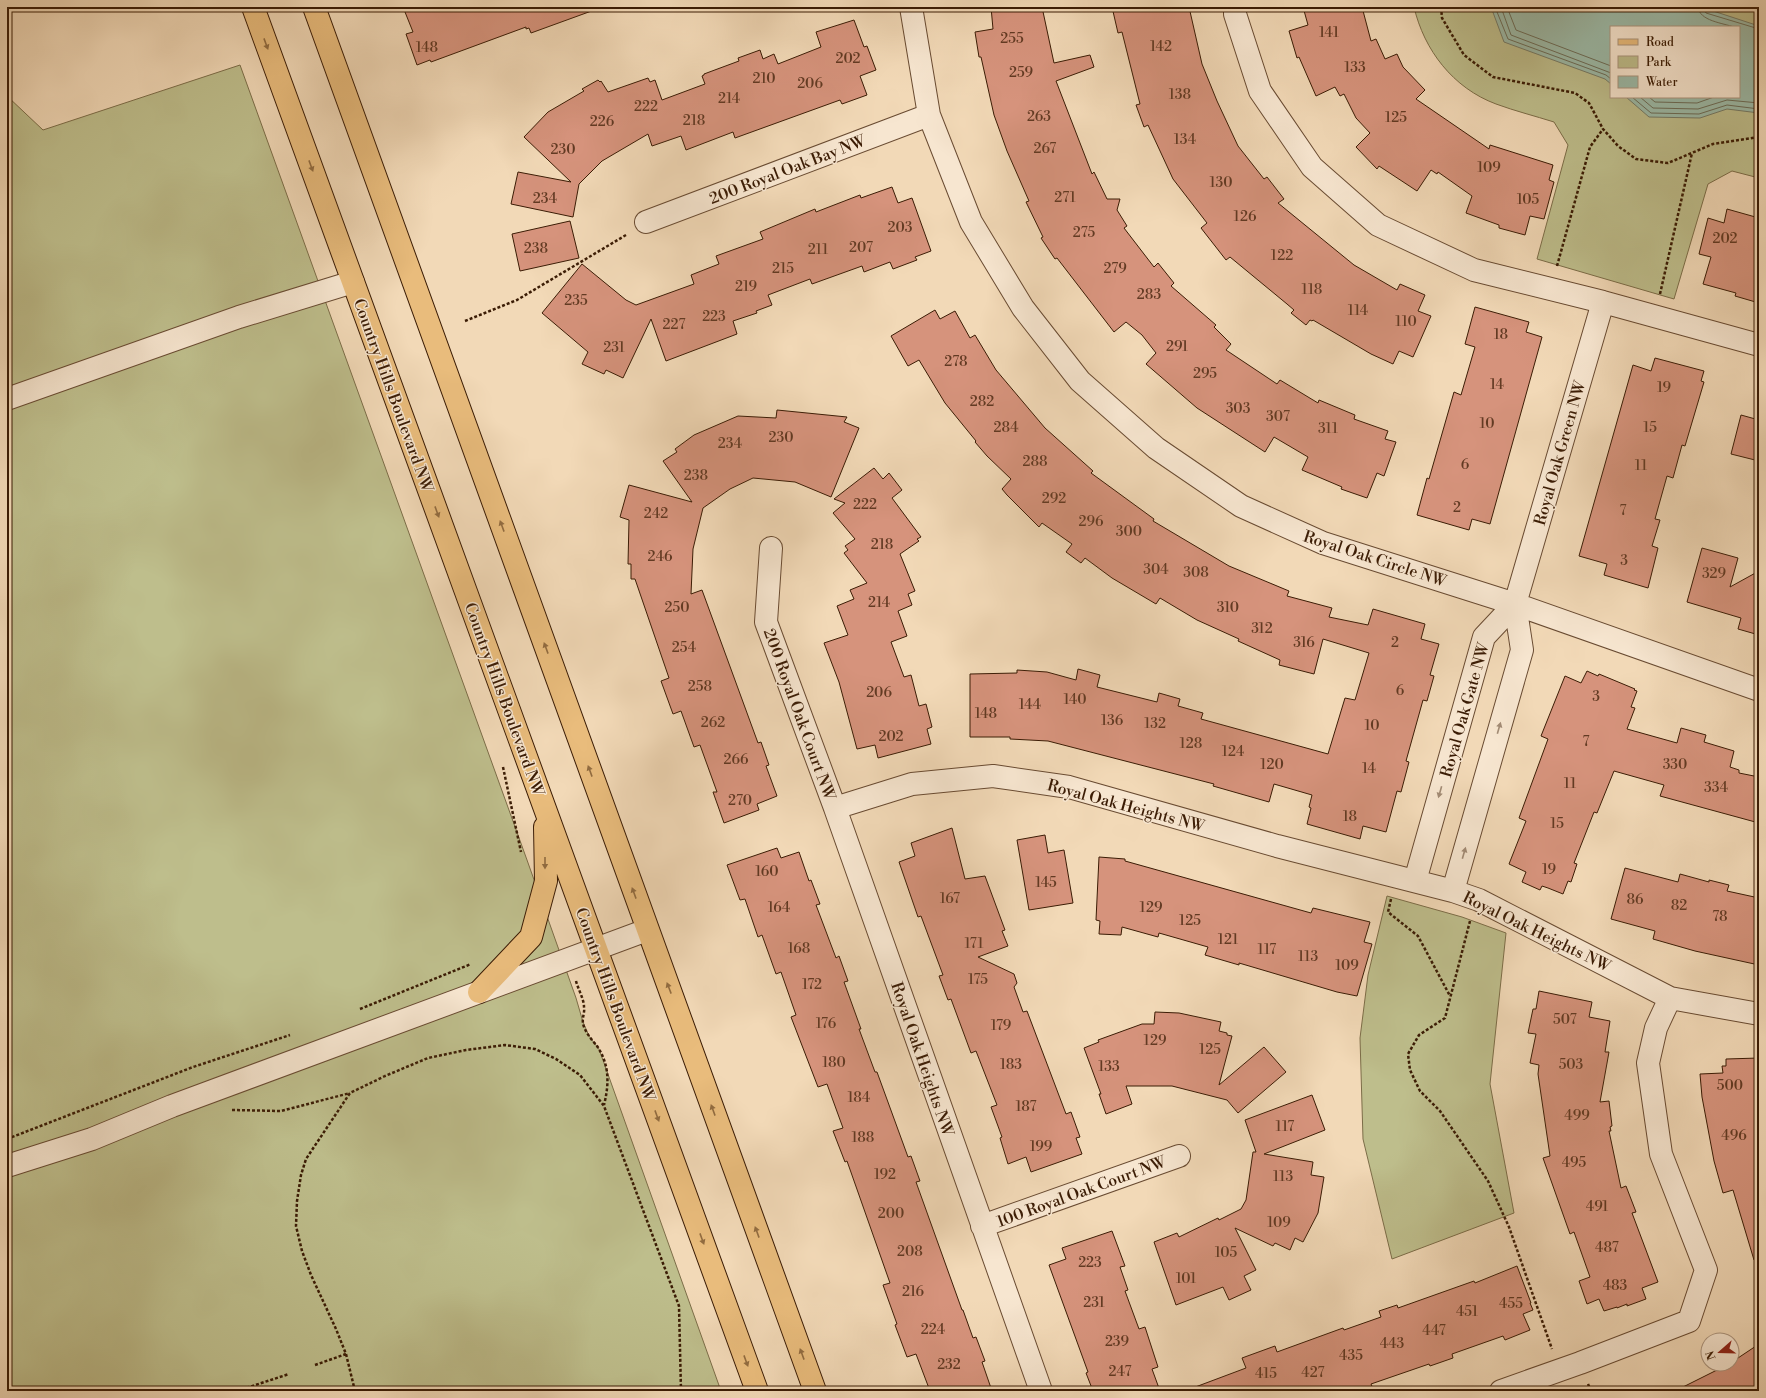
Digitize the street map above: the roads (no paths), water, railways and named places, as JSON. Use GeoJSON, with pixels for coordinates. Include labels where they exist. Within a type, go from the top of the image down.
{"type":"FeatureCollection","features":[{"type":"Feature","properties":{"kind":"main road","name":"Country Hills Boulevard NW"},"geometry":{"type":"LineString","coordinates":[[253,7],[757,1391]]}},
{"type":"Feature","properties":{"kind":"main road"},"geometry":{"type":"LineString","coordinates":[[314,7],[815,1391]]}},
{"type":"Feature","properties":{"kind":"main road"},"geometry":{"type":"LineString","coordinates":[[479,992],[531,937],[546,881],[545,810]]}},
{"type":"Feature","properties":{"kind":"street","name":"Royal Oak Circle NW"},"geometry":{"type":"LineString","coordinates":[[911,7],[928,115],[971,222],[1023,308],[1080,381],[1156,448],[1241,506],[1324,543],[1515,604],[1759,690]]}},
{"type":"Feature","properties":{"kind":"street"},"geometry":{"type":"LineString","coordinates":[[1235,7],[1235,14],[1260,91],[1312,167],[1378,225],[1474,270],[1603,302],[1759,345]]}},
{"type":"Feature","properties":{"kind":"street","name":"200 Royal Oak Bay NW"},"geometry":{"type":"LineString","coordinates":[[646,222],[928,115]]}},
{"type":"Feature","properties":{"kind":"street"},"geometry":{"type":"LineString","coordinates":[[7,400],[232,320],[353,282]]}},
{"type":"Feature","properties":{"kind":"street","name":"Royal Oak Green NW"},"geometry":{"type":"LineString","coordinates":[[1515,604],[1603,302]]}},
{"type":"Feature","properties":{"kind":"street","name":"200 Royal Oak Court NW"},"geometry":{"type":"LineString","coordinates":[[771,548],[766,622],[835,808]]}},
{"type":"Feature","properties":{"kind":"street"},"geometry":{"type":"LineString","coordinates":[[1453,891],[1522,650],[1515,604]]}},
{"type":"Feature","properties":{"kind":"street","name":"Royal Oak Gate NW"},"geometry":{"type":"LineString","coordinates":[[1406,879],[1484,637],[1515,604]]}},
{"type":"Feature","properties":{"kind":"street","name":"Royal Oak Heights NW"},"geometry":{"type":"LineString","coordinates":[[1041,1391],[835,808],[912,784],[993,776],[1069,787],[1277,846],[1453,891],[1479,900],[1670,998],[1759,1014]]}},
{"type":"Feature","properties":{"kind":"street"},"geometry":{"type":"LineString","coordinates":[[7,1166],[92,1138],[172,1106],[647,930]]}},
{"type":"Feature","properties":{"kind":"street"},"geometry":{"type":"LineString","coordinates":[[1501,1391],[1689,1321],[1706,1270],[1661,1154],[1648,1063],[1656,1028],[1670,998]]}},
{"type":"Feature","properties":{"kind":"street","name":"100 Royal Oak Court NW"},"geometry":{"type":"LineString","coordinates":[[982,1226],[1179,1156]]}},
{"type":"Feature","properties":{"kind":"water"},"geometry":{"type":"Polygon","coordinates":[[[1491,7],[1701,7],[1759,26],[1759,113],[1727,109],[1700,118],[1649,117],[1627,98],[1740,98],[1740,26],[1610,26],[1610,83],[1605,79],[1504,42],[1491,7]]]}}]}
